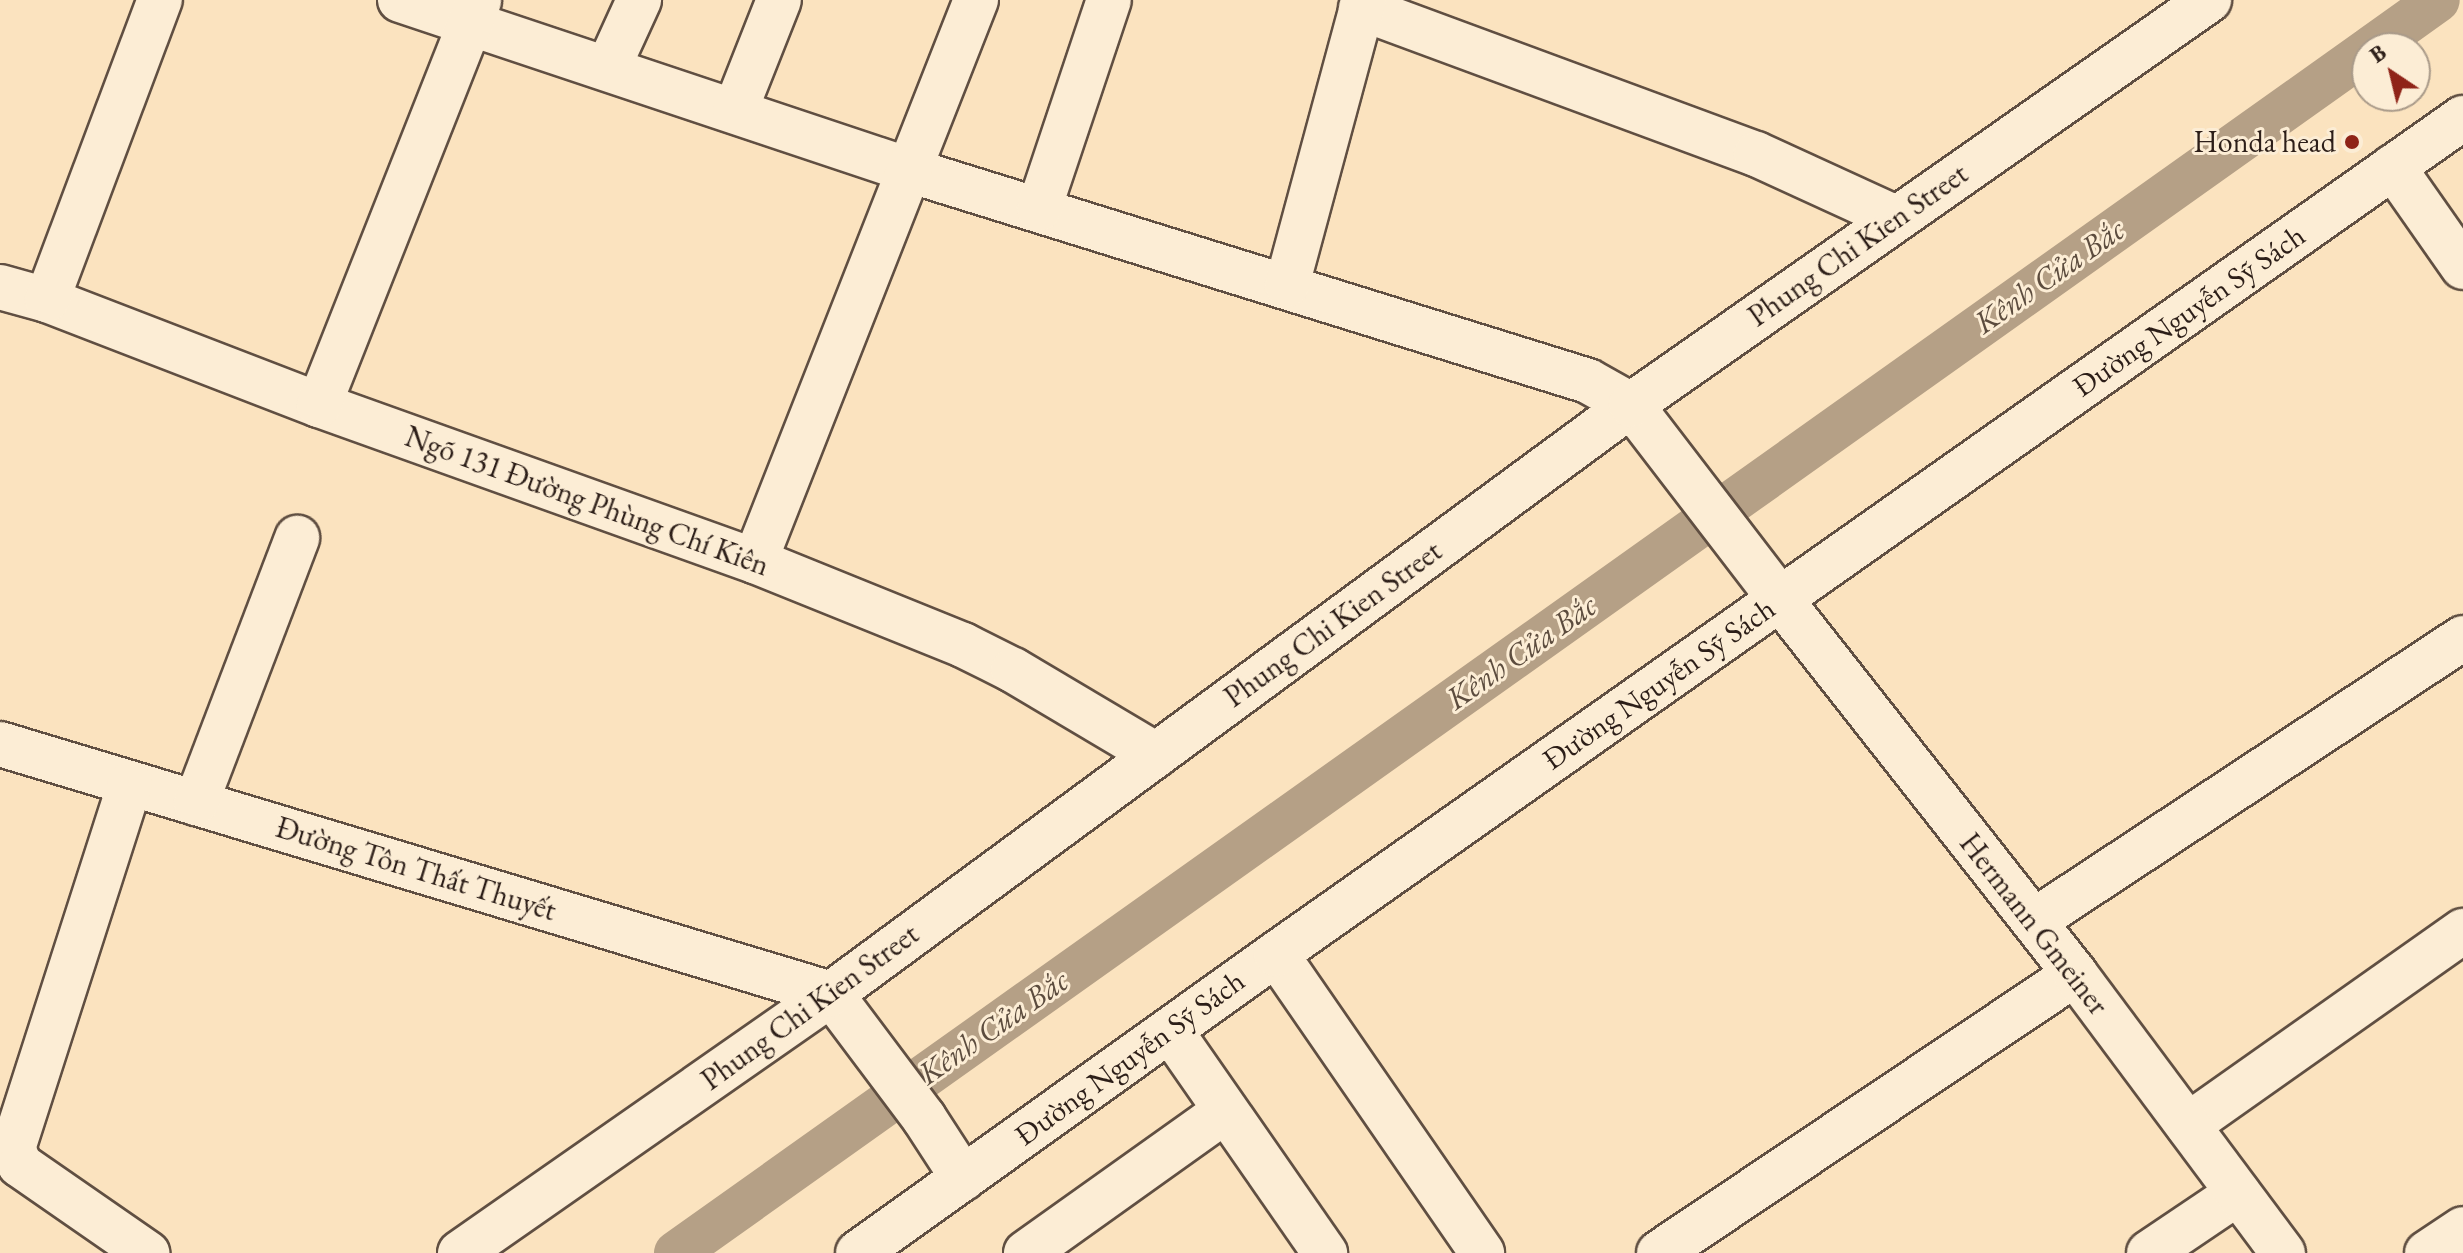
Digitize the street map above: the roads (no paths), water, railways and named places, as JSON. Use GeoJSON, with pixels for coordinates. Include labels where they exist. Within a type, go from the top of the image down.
{"type":"FeatureCollection","features":[{"type":"Feature","properties":{"kind":"street"},"geometry":{"type":"LineString","coordinates":[[47,300],[160,0]]}},
{"type":"Feature","properties":{"kind":"street"},"geometry":{"type":"LineString","coordinates":[[400,0],[474,11],[608,68],[909,170],[1588,381],[1631,405]]}},
{"type":"Feature","properties":{"kind":"street"},"geometry":{"type":"LineString","coordinates":[[608,68],[639,0]]}},
{"type":"Feature","properties":{"kind":"street"},"geometry":{"type":"LineString","coordinates":[[735,111],[779,0]]}},
{"type":"Feature","properties":{"kind":"street"},"geometry":{"type":"LineString","coordinates":[[755,561],[976,0]]}},
{"type":"Feature","properties":{"kind":"street"},"geometry":{"type":"LineString","coordinates":[[1039,209],[1109,0]]}},
{"type":"Feature","properties":{"kind":"street","name":"Phung Chi Kien Street"},"geometry":{"type":"LineString","coordinates":[[460,1253],[842,1008],[1156,755],[1631,405],[2209,0]]}},
{"type":"Feature","properties":{"kind":"street"},"geometry":{"type":"LineString","coordinates":[[1287,285],[1362,4],[1756,154],[1896,218]]}},
{"type":"Feature","properties":{"kind":"street"},"geometry":{"type":"LineString","coordinates":[[319,405],[474,11]]}},
{"type":"Feature","properties":{"kind":"street","name":"Đường Nguyễn Sỹ Sách"},"geometry":{"type":"LineString","coordinates":[[858,1253],[1276,954],[2463,118]]}},
{"type":"Feature","properties":{"kind":"street"},"geometry":{"type":"LineString","coordinates":[[2393,167],[2463,267]]}},
{"type":"Feature","properties":{"kind":"street","name":"Ngõ 131 Đường Phùng Chí Kiên"},"geometry":{"type":"LineString","coordinates":[[0,287],[47,300],[319,405],[755,561],[963,645],[1013,670],[1156,755]]}},
{"type":"Feature","properties":{"kind":"street","name":"Hermann Gmeiner"},"geometry":{"type":"LineString","coordinates":[[1631,405],[2075,974],[2283,1253]]}},
{"type":"Feature","properties":{"kind":"street"},"geometry":{"type":"LineString","coordinates":[[196,803],[297,538]]}},
{"type":"Feature","properties":{"kind":"street"},"geometry":{"type":"LineString","coordinates":[[2034,921],[2463,638]]}},
{"type":"Feature","properties":{"kind":"street","name":"Đường Tôn Thất Thuyết"},"geometry":{"type":"LineString","coordinates":[[0,744],[842,1008]]}},
{"type":"Feature","properties":{"kind":"street"},"geometry":{"type":"LineString","coordinates":[[130,784],[13,1148],[20,1165],[147,1253]]}},
{"type":"Feature","properties":{"kind":"street"},"geometry":{"type":"LineString","coordinates":[[2188,1125],[2463,931]]}},
{"type":"Feature","properties":{"kind":"street"},"geometry":{"type":"LineString","coordinates":[[1276,954],[1482,1253]]}},
{"type":"Feature","properties":{"kind":"street"},"geometry":{"type":"LineString","coordinates":[[1659,1253],[2075,974]]}},
{"type":"Feature","properties":{"kind":"street"},"geometry":{"type":"LineString","coordinates":[[842,1008],[924,1118],[963,1178]]}},
{"type":"Feature","properties":{"kind":"street"},"geometry":{"type":"LineString","coordinates":[[1170,1030],[1325,1253]]}},
{"type":"Feature","properties":{"kind":"street"},"geometry":{"type":"LineString","coordinates":[[1026,1253],[1225,1111]]}},
{"type":"Feature","properties":{"kind":"street"},"geometry":{"type":"LineString","coordinates":[[2149,1253],[2238,1193]]}},
{"type":"Feature","properties":{"kind":"street"},"geometry":{"type":"LineString","coordinates":[[2427,1253],[2463,1229]]}},
{"type":"Feature","properties":{"kind":"waterway","name":"Kênh Cửa Bắc"},"geometry":{"type":"LineString","coordinates":[[2393,32],[2438,0]]}},
{"type":"Feature","properties":{"kind":"waterway","name":"Kênh Cửa Bắc"},"geometry":{"type":"LineString","coordinates":[[676,1253],[2351,62]]}},
{"type":"Feature","properties":{"kind":"place","name":"Honda head"},"geometry":{"type":"Point","coordinates":[2352,142]}}]}
